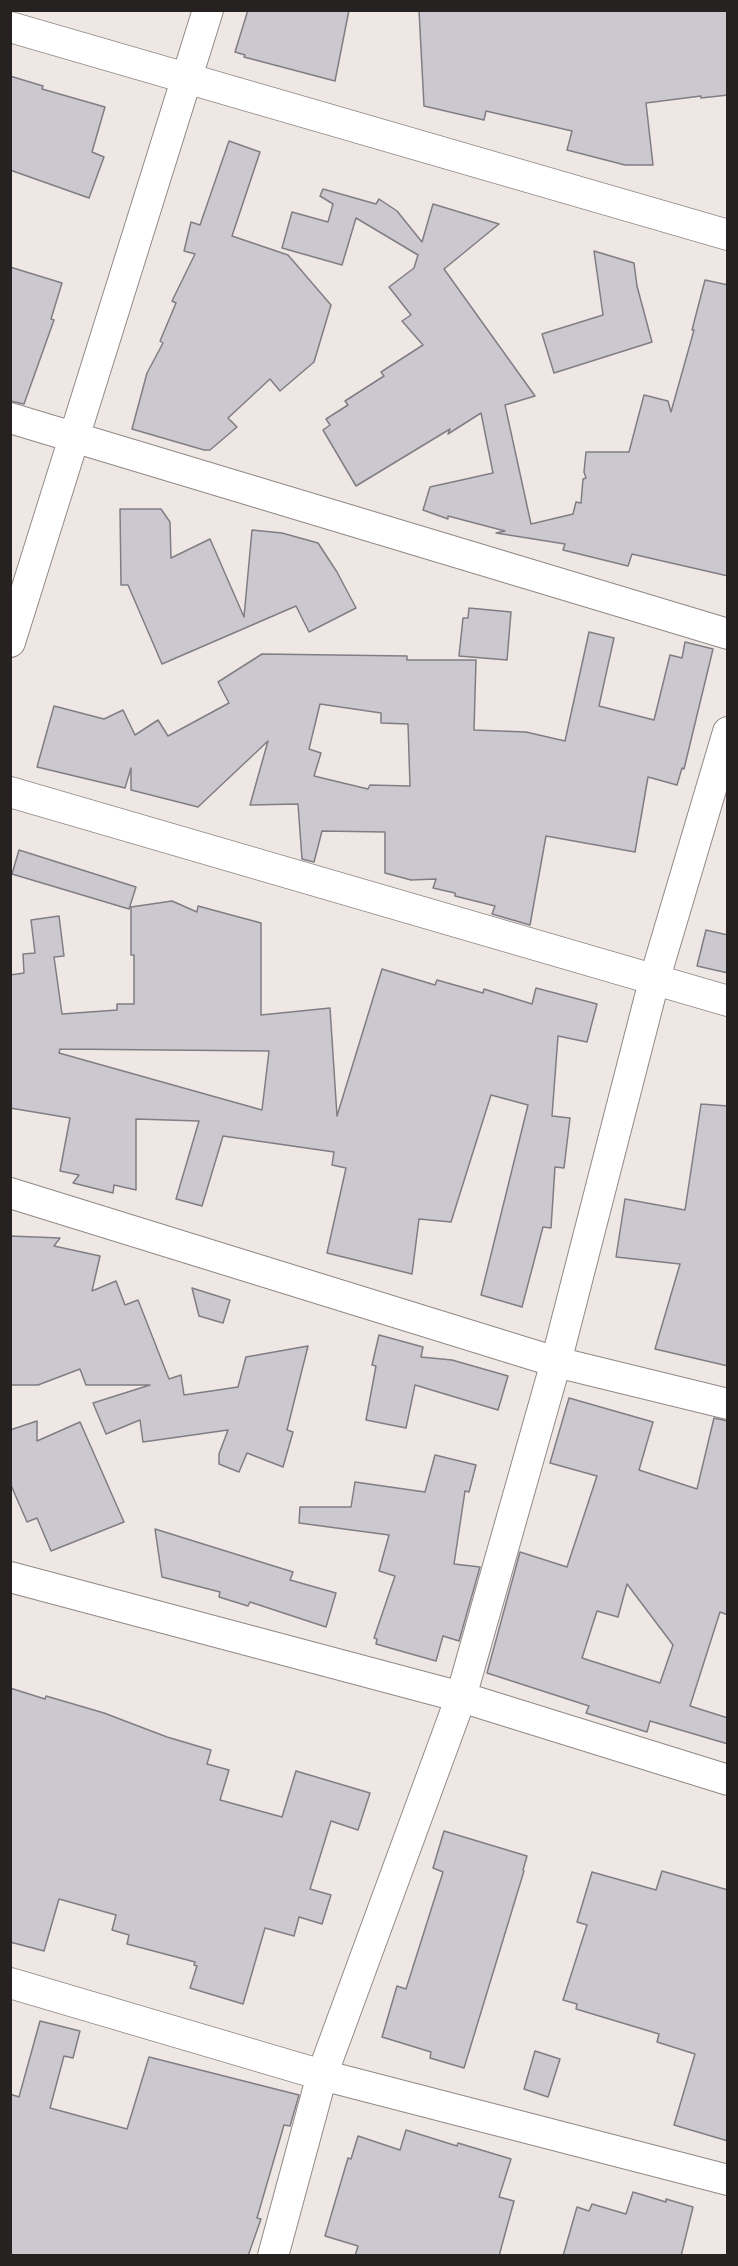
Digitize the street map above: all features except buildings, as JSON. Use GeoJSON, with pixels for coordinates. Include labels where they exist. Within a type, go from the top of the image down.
{"type":"FeatureCollection","features":[{"type":"Feature","properties":{"kind":"street"},"geometry":{"type":"LineString","coordinates":[[10,642],[208,10]]}},
{"type":"Feature","properties":{"kind":"street"},"geometry":{"type":"LineString","coordinates":[[10,27],[728,236]]}},
{"type":"Feature","properties":{"kind":"street"},"geometry":{"type":"LineString","coordinates":[[10,418],[728,634]]}},
{"type":"Feature","properties":{"kind":"street"},"geometry":{"type":"LineString","coordinates":[[273,2256],[322,2075],[461,1697],[556,1362],[654,981],[728,732]]}},
{"type":"Feature","properties":{"kind":"street"},"geometry":{"type":"LineString","coordinates":[[10,792],[728,1001]]}},
{"type":"Feature","properties":{"kind":"street"},"geometry":{"type":"LineString","coordinates":[[10,1193],[556,1362],[728,1404]]}},
{"type":"Feature","properties":{"kind":"street"},"geometry":{"type":"LineString","coordinates":[[10,1577],[461,1697],[728,1779]]}},
{"type":"Feature","properties":{"kind":"street"},"geometry":{"type":"LineString","coordinates":[[10,1983],[322,2075],[728,2180]]}}]}
